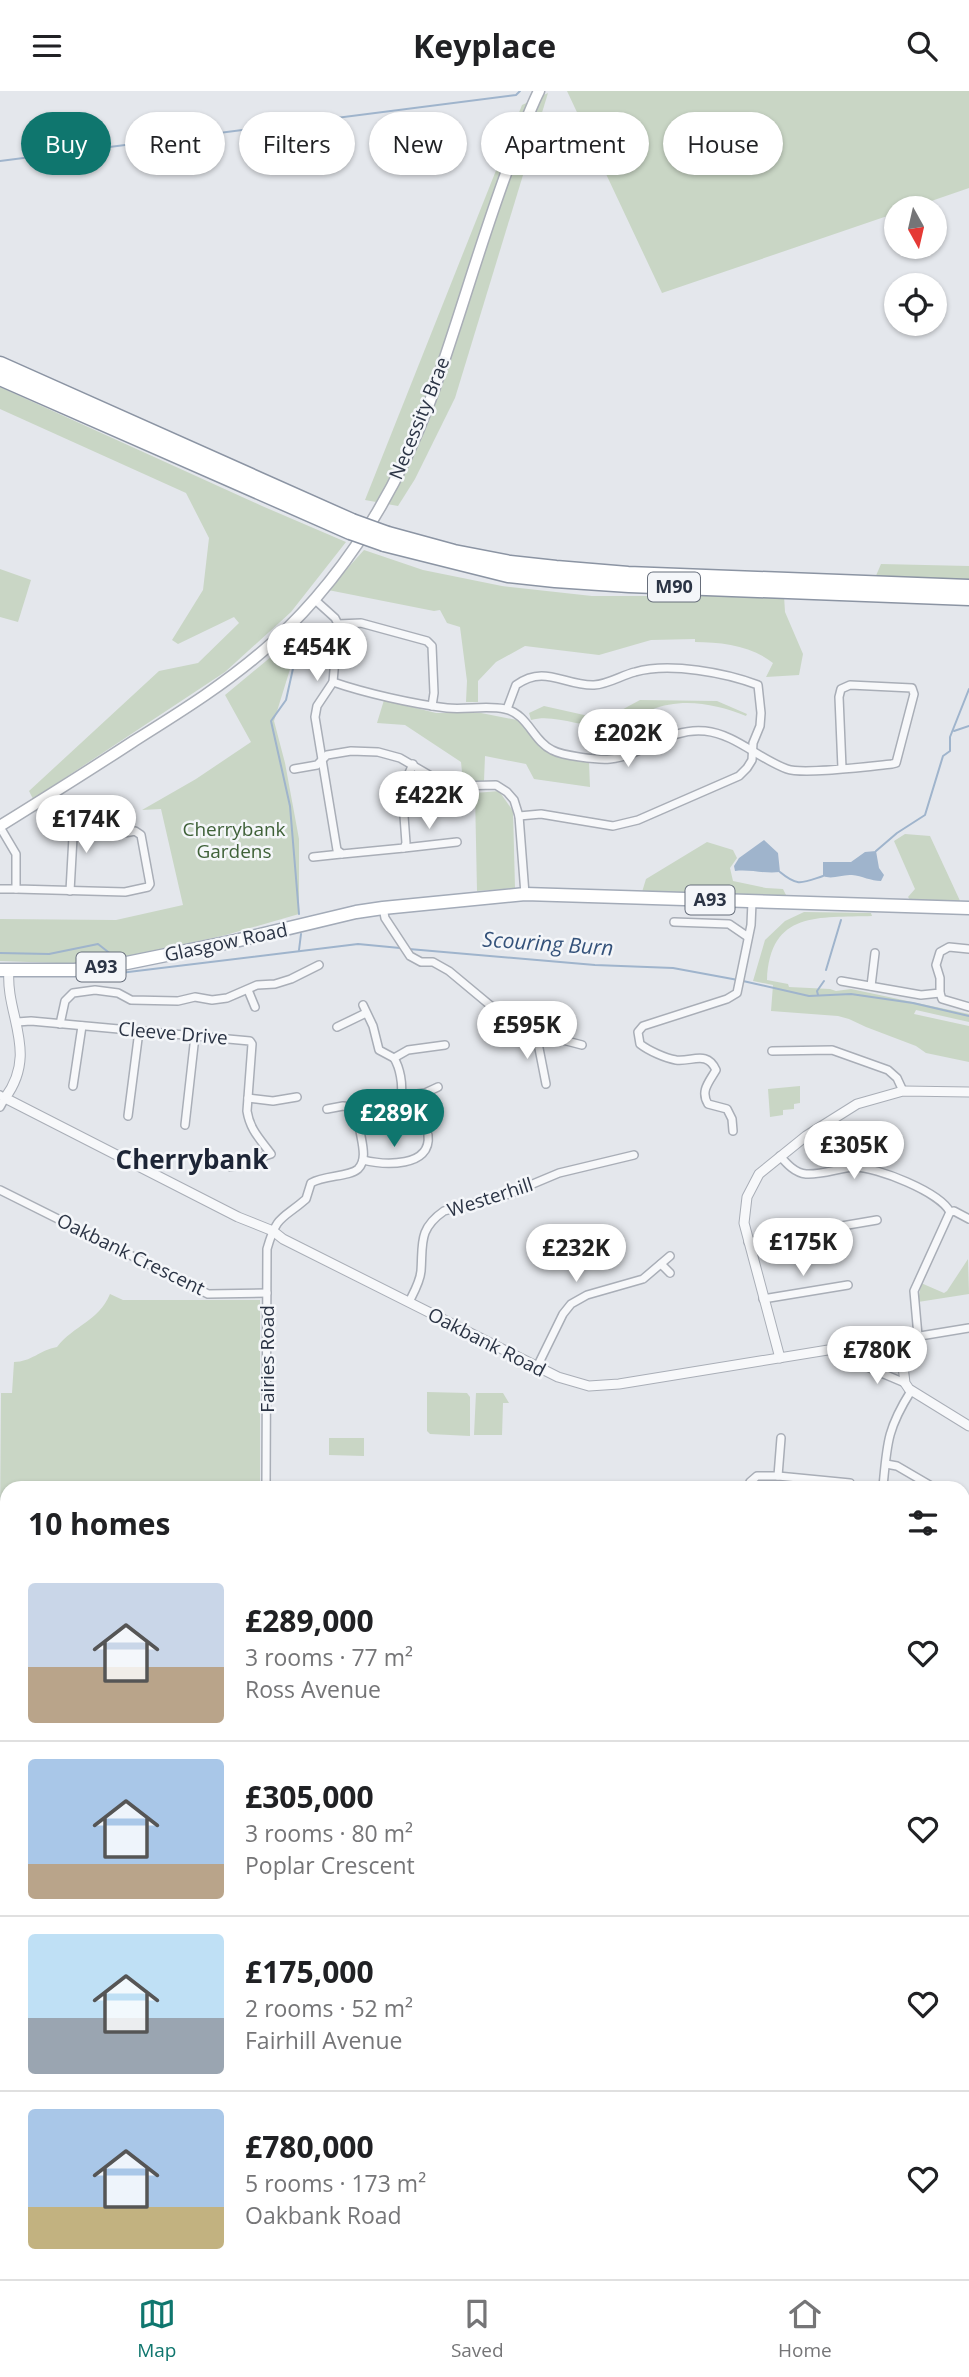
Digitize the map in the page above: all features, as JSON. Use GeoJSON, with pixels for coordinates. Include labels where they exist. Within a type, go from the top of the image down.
{"type":"FeatureCollection","features":[{"type":"Feature","properties":{"kind":"highway","name":"M90"},"geometry":{"type":"LineString","coordinates":[[0,364],[351,527]]}},
{"type":"Feature","properties":{"kind":"highway","name":"M90"},"geometry":{"type":"LineString","coordinates":[[0,378],[351,527],[495,572],[555,580],[629,585],[969,597]]}},
{"type":"Feature","properties":{"kind":"highway","name":"M90"},"geometry":{"type":"LineString","coordinates":[[386,539],[510,563],[555,568],[628,574],[969,587]]}},
{"type":"Feature","properties":{"kind":"main road","name":"Necessity Brae"},"geometry":{"type":"LineString","coordinates":[[0,827],[164,723],[229,678],[272,642],[314,599],[344,562],[376,516],[403,466],[430,401],[491,215],[539,91]]}},
{"type":"Feature","properties":{"kind":"main road","name":"Glasgow Road"},"geometry":{"type":"LineString","coordinates":[[4,970],[74,971],[107,967],[383,908],[524,894]]}},
{"type":"Feature","properties":{"kind":"main road","name":"A93"},"geometry":{"type":"LineString","coordinates":[[524,894],[969,908]]}},
{"type":"Feature","properties":{"kind":"street"},"geometry":{"type":"LineString","coordinates":[[314,599],[338,624],[333,682],[317,706],[315,717],[337,850],[342,854]]}},
{"type":"Feature","properties":{"kind":"street"},"geometry":{"type":"LineString","coordinates":[[338,624],[361,623],[427,641],[432,646],[432,706]]}},
{"type":"Feature","properties":{"kind":"street"},"geometry":{"type":"LineString","coordinates":[[507,709],[516,685],[535,675],[592,685],[650,669],[705,670],[737,676],[758,685],[761,713],[752,760],[739,776],[638,820],[613,826],[541,814],[519,816]]}},
{"type":"Feature","properties":{"kind":"street"},"geometry":{"type":"LineString","coordinates":[[333,682],[432,706],[507,709],[528,723],[552,750],[577,756],[609,759],[632,753],[666,737],[705,731],[733,741],[790,770],[842,768],[897,762],[914,694],[912,688],[850,685],[841,689],[839,697],[842,768]]}},
{"type":"Feature","properties":{"kind":"street"},"geometry":{"type":"LineString","coordinates":[[295,769],[317,765],[327,755],[351,751],[378,753],[400,758],[443,783],[455,786],[496,785],[508,792],[514,800],[519,816],[524,894]]}},
{"type":"Feature","properties":{"kind":"street"},"geometry":{"type":"LineString","coordinates":[[404,848],[406,843],[402,789],[413,764]]}},
{"type":"Feature","properties":{"kind":"street"},"geometry":{"type":"LineString","coordinates":[[50,810],[57,823],[68,825],[109,801]]}},
{"type":"Feature","properties":{"kind":"street"},"geometry":{"type":"LineString","coordinates":[[0,889],[125,892],[148,887],[150,884],[141,835],[135,831],[110,836],[104,834],[91,813]]}},
{"type":"Feature","properties":{"kind":"street"},"geometry":{"type":"LineString","coordinates":[[68,825],[73,837],[70,891]]}},
{"type":"Feature","properties":{"kind":"street"},"geometry":{"type":"LineString","coordinates":[[0,827],[16,854],[16,889]]}},
{"type":"Feature","properties":{"kind":"street"},"geometry":{"type":"LineString","coordinates":[[313,857],[457,842]]}},
{"type":"Feature","properties":{"kind":"street"},"geometry":{"type":"LineString","coordinates":[[733,1131],[732,1119],[727,1109],[708,1104],[704,1097],[704,1089],[716,1070],[711,1061],[704,1058],[676,1060],[646,1048],[638,1039],[638,1032],[643,1026],[727,999],[738,991],[752,902]]}},
{"type":"Feature","properties":{"kind":"street"},"geometry":{"type":"LineString","coordinates":[[383,908],[384,918],[400,943],[421,962],[433,962],[449,971],[509,1021],[536,1033],[582,1045]]}},
{"type":"Feature","properties":{"kind":"street"},"geometry":{"type":"LineString","coordinates":[[674,922],[729,923],[748,937]]}},
{"type":"Feature","properties":{"kind":"street"},"geometry":{"type":"LineString","coordinates":[[969,950],[949,947],[940,951],[936,965],[942,999],[969,1007]]}},
{"type":"Feature","properties":{"kind":"street"},"geometry":{"type":"LineString","coordinates":[[871,986],[876,953]]}},
{"type":"Feature","properties":{"kind":"street"},"geometry":{"type":"LineString","coordinates":[[60,1024],[65,1001],[73,993],[94,990],[118,993],[131,1000],[178,1001],[195,997],[212,1000],[227,998],[257,985],[275,984],[291,979],[319,965]]}},
{"type":"Feature","properties":{"kind":"street"},"geometry":{"type":"LineString","coordinates":[[2,1100],[14,1081],[21,1042],[4,970]]}},
{"type":"Feature","properties":{"kind":"street"},"geometry":{"type":"LineString","coordinates":[[841,981],[921,995],[940,993]]}},
{"type":"Feature","properties":{"kind":"street"},"geometry":{"type":"LineString","coordinates":[[248,990],[255,1007]]}},
{"type":"Feature","properties":{"kind":"street"},"geometry":{"type":"LineString","coordinates":[[337,1027],[365,1009],[379,1050],[394,1058],[398,1064],[401,1096]]}},
{"type":"Feature","properties":{"kind":"street","name":"Cleeve Drive"},"geometry":{"type":"LineString","coordinates":[[17,1023],[31,1021],[250,1041],[252,1044],[247,1111],[251,1129],[271,1154],[231,1167]]}},
{"type":"Feature","properties":{"kind":"street"},"geometry":{"type":"LineString","coordinates":[[73,1087],[82,1026]]}},
{"type":"Feature","properties":{"kind":"street"},"geometry":{"type":"LineString","coordinates":[[128,1116],[139,1031]]}},
{"type":"Feature","properties":{"kind":"street"},"geometry":{"type":"LineString","coordinates":[[536,1033],[546,1084]]}},
{"type":"Feature","properties":{"kind":"street"},"geometry":{"type":"LineString","coordinates":[[185,1125],[195,1036]]}},
{"type":"Feature","properties":{"kind":"street"},"geometry":{"type":"LineString","coordinates":[[394,1058],[408,1050],[445,1045]]}},
{"type":"Feature","properties":{"kind":"street"},"geometry":{"type":"LineString","coordinates":[[772,1051],[832,1050],[888,1070],[897,1078],[903,1091]]}},
{"type":"Feature","properties":{"kind":"street"},"geometry":{"type":"LineString","coordinates":[[327,1109],[343,1106],[362,1108],[370,1103],[425,1093],[438,1087]]}},
{"type":"Feature","properties":{"kind":"street"},"geometry":{"type":"LineString","coordinates":[[780,1358],[744,1223],[747,1197],[759,1174],[845,1110],[903,1091],[969,1092]]}},
{"type":"Feature","properties":{"kind":"street"},"geometry":{"type":"LineString","coordinates":[[248,1098],[273,1101],[297,1097]]}},
{"type":"Feature","properties":{"kind":"street","name":"Oakbank Road"},"geometry":{"type":"LineString","coordinates":[[2,1100],[238,1217],[274,1231],[283,1239],[566,1380],[596,1386],[883,1341],[900,1341]]}},
{"type":"Feature","properties":{"kind":"street"},"geometry":{"type":"LineString","coordinates":[[274,1231],[277,1221],[284,1214],[306,1199],[311,1183],[320,1177],[359,1168],[363,1160],[359,1117],[362,1108]]}},
{"type":"Feature","properties":{"kind":"street"},"geometry":{"type":"LineString","coordinates":[[363,1160],[389,1164],[412,1159],[426,1151],[428,1135]]}},
{"type":"Feature","properties":{"kind":"street","name":"Westerhill"},"geometry":{"type":"LineString","coordinates":[[409,1302],[420,1278],[424,1233],[435,1217],[444,1211],[508,1195],[559,1173],[634,1155]]}},
{"type":"Feature","properties":{"kind":"street"},"geometry":{"type":"LineString","coordinates":[[780,1156],[789,1166],[806,1174],[855,1167],[894,1175],[944,1203],[950,1212]]}},
{"type":"Feature","properties":{"kind":"street","name":"Oakbank Crescent"},"geometry":{"type":"LineString","coordinates":[[0,1190],[208,1294],[267,1293]]}},
{"type":"Feature","properties":{"kind":"street"},"geometry":{"type":"LineString","coordinates":[[950,1212],[954,1211],[969,1219]]}},
{"type":"Feature","properties":{"kind":"street"},"geometry":{"type":"LineString","coordinates":[[918,1336],[913,1294],[927,1257],[950,1212]]}},
{"type":"Feature","properties":{"kind":"street"},"geometry":{"type":"LineString","coordinates":[[748,1243],[877,1220]]}},
{"type":"Feature","properties":{"kind":"street","name":"Fairies Road"},"geometry":{"type":"LineString","coordinates":[[266,1481],[267,1249],[274,1231]]}},
{"type":"Feature","properties":{"kind":"street"},"geometry":{"type":"LineString","coordinates":[[537,1367],[563,1314],[571,1304],[587,1295],[643,1279],[670,1257]]}},
{"type":"Feature","properties":{"kind":"street"},"geometry":{"type":"LineString","coordinates":[[662,1264],[670,1273]]}},
{"type":"Feature","properties":{"kind":"street"},"geometry":{"type":"LineString","coordinates":[[763,1299],[848,1285]]}},
{"type":"Feature","properties":{"kind":"street"},"geometry":{"type":"LineString","coordinates":[[884,1481],[891,1426],[908,1387],[900,1341],[969,1328]]}},
{"type":"Feature","properties":{"kind":"street"},"geometry":{"type":"LineString","coordinates":[[860,1364],[908,1387],[969,1426]]}},
{"type":"Feature","properties":{"kind":"street"},"geometry":{"type":"LineString","coordinates":[[778,1476],[781,1438]]}},
{"type":"Feature","properties":{"kind":"street"},"geometry":{"type":"LineString","coordinates":[[780,1450],[789,1450]]}},
{"type":"Feature","properties":{"kind":"street"},"geometry":{"type":"LineString","coordinates":[[886,1464],[897,1466],[923,1481]]}},
{"type":"Feature","properties":{"kind":"street"},"geometry":{"type":"LineString","coordinates":[[751,1481],[757,1476],[778,1476],[802,1481]]}},
{"type":"Feature","properties":{"kind":"street"},"geometry":{"type":"LineString","coordinates":[[823,1481],[840,1478],[846,1481]]}},
{"type":"Feature","properties":{"kind":"green space"},"geometry":{"type":"Polygon","coordinates":[[[567,91],[969,91],[969,188],[946,196],[884,196],[884,217],[662,293],[607,175],[649,175],[649,112],[577,112],[567,91]]]}},
{"type":"Feature","properties":{"kind":"green space"},"geometry":{"type":"Polygon","coordinates":[[[548,93],[542,112],[519,112],[522,105],[548,93]]]}},
{"type":"Feature","properties":{"kind":"green space"},"geometry":{"type":"Polygon","coordinates":[[[494,175],[523,175],[455,398],[415,479],[398,506],[365,500],[494,175]]]}},
{"type":"Feature","properties":{"kind":"green space"},"geometry":{"type":"Polygon","coordinates":[[[0,387],[346,542],[291,612],[225,672],[33,799],[29,791],[159,671],[198,663],[239,623],[234,617],[178,644],[172,640],[203,590],[209,538],[186,493],[0,409],[0,387]]]}},
{"type":"Feature","properties":{"kind":"green space"},"geometry":{"type":"Polygon","coordinates":[[[364,550],[423,570],[502,586],[592,596],[784,596],[785,612],[803,654],[799,675],[766,677],[773,663],[765,657],[736,646],[695,642],[695,639],[651,640],[599,655],[525,646],[496,662],[478,681],[478,702],[466,702],[467,681],[460,627],[447,623],[440,610],[328,590],[364,550]]]}},
{"type":"Feature","properties":{"kind":"green space"},"geometry":{"type":"Polygon","coordinates":[[[881,564],[969,566],[969,583],[875,578],[881,564]]]}},
{"type":"Feature","properties":{"kind":"green space"},"geometry":{"type":"Polygon","coordinates":[[[0,569],[31,580],[18,622],[0,617],[0,569]]]}},
{"type":"Feature","properties":{"kind":"green space","name":"Cherrybank Gardens"},"geometry":{"type":"Polygon","coordinates":[[[278,651],[291,666],[274,721],[299,839],[299,914],[226,935],[108,961],[85,964],[0,961],[0,919],[116,920],[183,905],[161,809],[142,810],[196,779],[251,742],[225,695],[278,651]]]}},
{"type":"Feature","properties":{"kind":"green space"},"geometry":{"type":"Polygon","coordinates":[[[384,700],[436,713],[481,713],[517,720],[554,754],[589,762],[590,787],[534,779],[526,764],[485,756],[484,781],[463,782],[461,762],[405,725],[377,723],[384,700]]]}},
{"type":"Feature","properties":{"kind":"green space"},"geometry":{"type":"Polygon","coordinates":[[[640,700],[717,701],[747,714],[746,716],[699,704],[675,704],[651,710],[621,725],[601,727],[550,718],[531,720],[529,713],[544,706],[593,717],[616,713],[640,700]]]}},
{"type":"Feature","properties":{"kind":"green space"},"geometry":{"type":"Polygon","coordinates":[[[499,791],[513,811],[515,888],[477,891],[475,793],[499,791]]]}},
{"type":"Feature","properties":{"kind":"green space"},"geometry":{"type":"Polygon","coordinates":[[[905,834],[930,836],[961,903],[911,901],[908,897],[915,889],[894,841],[905,834]]]}},
{"type":"Feature","properties":{"kind":"green space"},"geometry":{"type":"Polygon","coordinates":[[[707,842],[733,850],[737,858],[730,868],[733,881],[783,889],[787,897],[642,892],[646,879],[707,842]]]}},
{"type":"Feature","properties":{"kind":"green space"},"geometry":{"type":"Polygon","coordinates":[[[804,912],[871,913],[872,916],[816,919],[788,930],[777,941],[770,957],[767,980],[788,984],[789,987],[836,991],[851,989],[969,1014],[969,1022],[916,1010],[914,1014],[969,1026],[969,1062],[926,1053],[916,1046],[838,1016],[771,1011],[773,985],[753,981],[765,940],[785,921],[804,912]]]}},
{"type":"Feature","properties":{"kind":"green space"},"geometry":{"type":"Polygon","coordinates":[[[800,1086],[800,1103],[794,1104],[794,1109],[783,1110],[783,1115],[770,1117],[768,1089],[800,1086]]]}},
{"type":"Feature","properties":{"kind":"green space"},"geometry":{"type":"Polygon","coordinates":[[[968,1259],[969,1294],[918,1302],[921,1283],[944,1293],[968,1259]]]}},
{"type":"Feature","properties":{"kind":"green space"},"geometry":{"type":"Polygon","coordinates":[[[110,1294],[123,1300],[260,1300],[260,1481],[0,1481],[1,1393],[12,1393],[14,1362],[57,1347],[105,1303],[110,1294]]]}},
{"type":"Feature","properties":{"kind":"green space"},"geometry":{"type":"Polygon","coordinates":[[[427,1392],[467,1393],[470,1397],[470,1436],[430,1434],[427,1431],[427,1392]]]}},
{"type":"Feature","properties":{"kind":"green space"},"geometry":{"type":"Polygon","coordinates":[[[476,1393],[503,1393],[509,1403],[503,1403],[502,1435],[474,1435],[476,1393]]]}},
{"type":"Feature","properties":{"kind":"green space"},"geometry":{"type":"Polygon","coordinates":[[[329,1438],[364,1438],[364,1456],[329,1455],[329,1438]]]}},
{"type":"Feature","properties":{"kind":"water"},"geometry":{"type":"Polygon","coordinates":[[[764,840],[778,853],[780,872],[735,871],[734,866],[739,858],[764,840]]]}},
{"type":"Feature","properties":{"kind":"water"},"geometry":{"type":"Polygon","coordinates":[[[876,851],[879,868],[884,875],[881,881],[852,875],[823,876],[823,862],[851,862],[865,852],[876,851]]]}},
{"type":"Feature","properties":{"kind":"waterway"},"geometry":{"type":"LineString","coordinates":[[0,161],[516,95],[520,91]]}},
{"type":"Feature","properties":{"kind":"waterway"},"geometry":{"type":"LineString","coordinates":[[296,655],[286,700],[271,721],[290,806],[299,914]]}},
{"type":"Feature","properties":{"kind":"waterway"},"geometry":{"type":"LineString","coordinates":[[876,851],[925,815],[943,756],[950,751],[950,737],[969,689]]}},
{"type":"Feature","properties":{"kind":"waterway"},"geometry":{"type":"LineString","coordinates":[[954,731],[969,726]]}},
{"type":"Feature","properties":{"kind":"waterway"},"geometry":{"type":"LineString","coordinates":[[780,872],[796,882],[823,876]]}},
{"type":"Feature","properties":{"kind":"waterway"},"geometry":{"type":"LineString","coordinates":[[826,970],[841,920]]}},
{"type":"Feature","properties":{"kind":"waterway"},"geometry":{"type":"LineString","coordinates":[[299,950],[301,934]]}},
{"type":"Feature","properties":{"kind":"waterway","name":"Scouring Burn"},"geometry":{"type":"LineString","coordinates":[[0,953],[49,954],[98,944],[112,955]]}},
{"type":"Feature","properties":{"kind":"waterway","name":"Scouring Burn"},"geometry":{"type":"LineString","coordinates":[[120,973],[358,944],[400,948]]}},
{"type":"Feature","properties":{"kind":"waterway","name":"Scouring Burn"},"geometry":{"type":"LineString","coordinates":[[409,949],[595,965],[673,968],[738,980]]}},
{"type":"Feature","properties":{"kind":"waterway","name":"Scouring Burn"},"geometry":{"type":"LineString","coordinates":[[743,981],[809,996],[851,994],[913,1003],[969,1016]]}},
{"type":"Feature","properties":{"kind":"waterway"},"geometry":{"type":"LineString","coordinates":[[818,995],[817,991],[824,981]]}},
{"type":"Feature","properties":{"kind":"district","name":"Cherrybank"},"geometry":{"type":"Point","coordinates":[192,1160]}}]}
